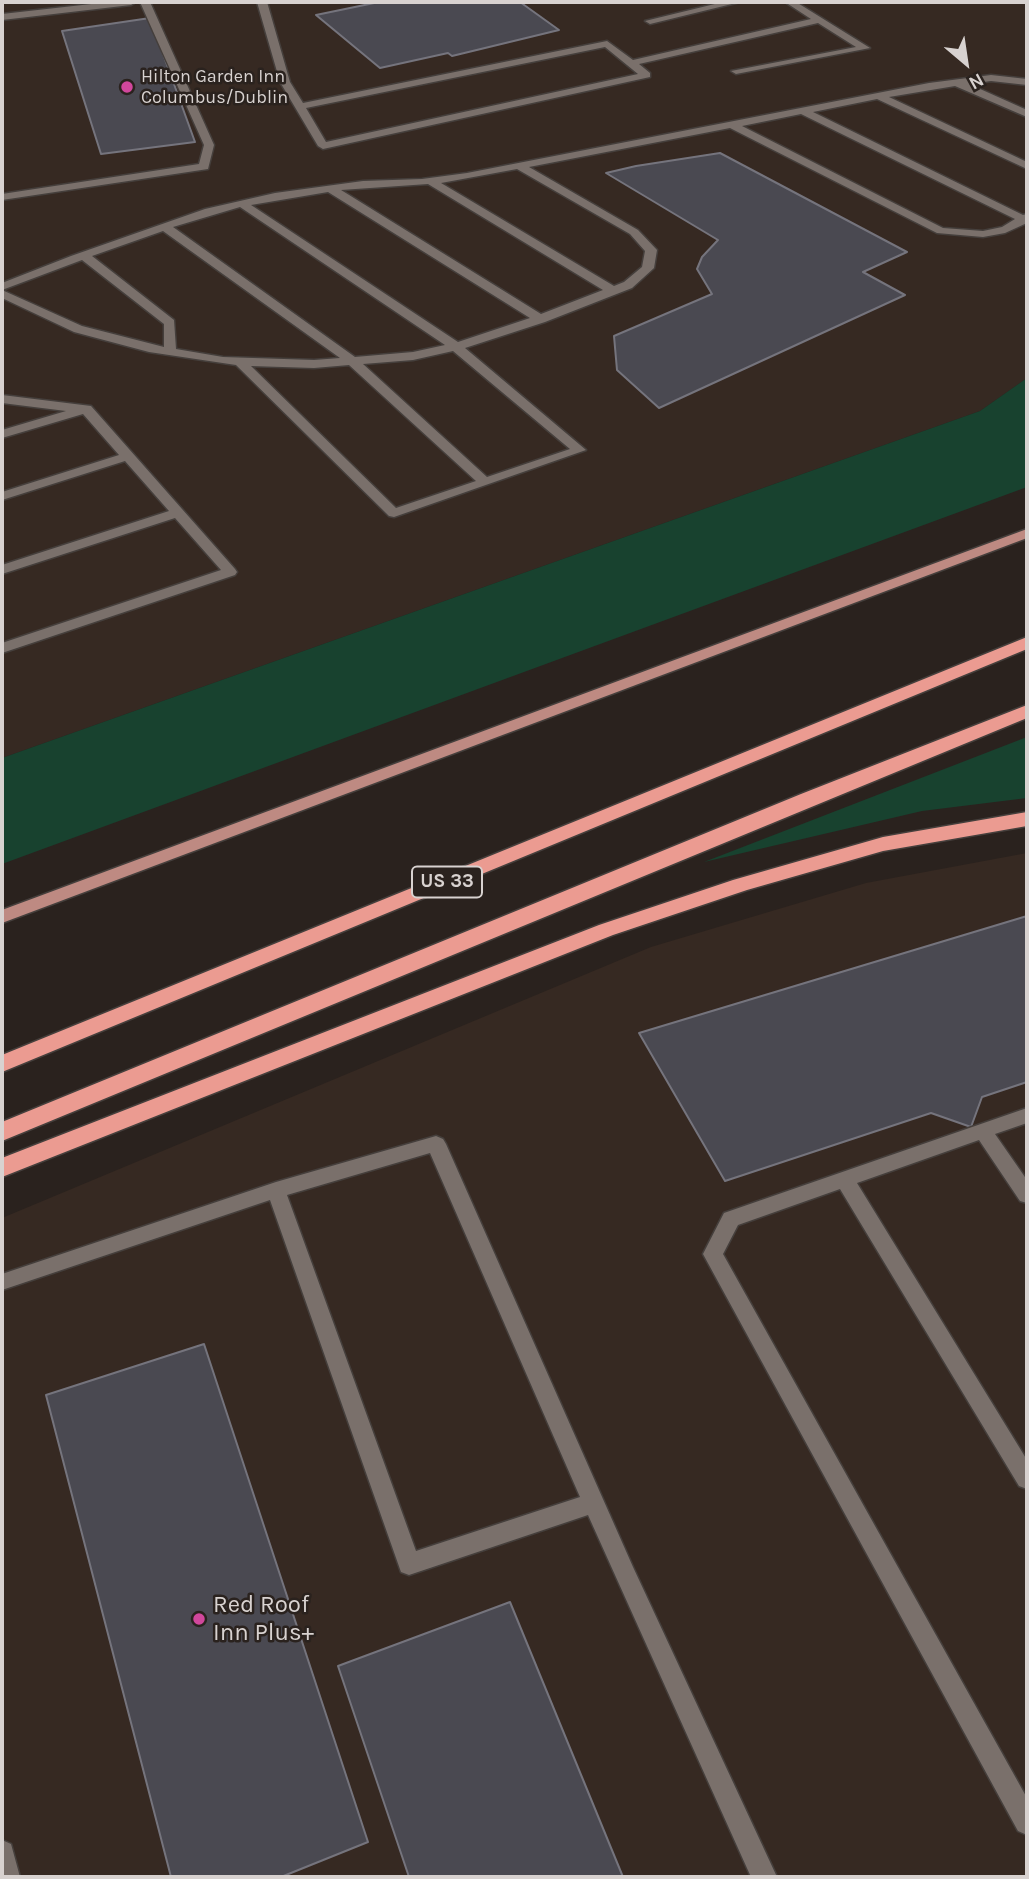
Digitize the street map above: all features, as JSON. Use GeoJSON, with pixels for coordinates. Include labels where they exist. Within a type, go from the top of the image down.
{"type":"FeatureCollection","features":[{"type":"Feature","properties":{"kind":"highway","name":"US 33"},"geometry":{"type":"LineString","coordinates":[[2,1064],[1027,643]]}},
{"type":"Feature","properties":{"kind":"highway"},"geometry":{"type":"LineString","coordinates":[[2,1132],[1027,711]]}},
{"type":"Feature","properties":{"kind":"highway"},"geometry":{"type":"LineString","coordinates":[[2,1168],[606,930],[740,885],[883,844],[1027,819]]}},
{"type":"Feature","properties":{"kind":"main road"},"geometry":{"type":"LineString","coordinates":[[2,918],[1027,533]]}},
{"type":"Feature","properties":{"kind":"lane"},"geometry":{"type":"LineString","coordinates":[[2,17],[131,2]]}},
{"type":"Feature","properties":{"kind":"lane"},"geometry":{"type":"LineString","coordinates":[[2,197],[204,167],[209,145],[145,2]]}},
{"type":"Feature","properties":{"kind":"lane"},"geometry":{"type":"LineString","coordinates":[[262,2],[285,82],[299,107],[323,146],[646,75],[607,44],[299,107]]}},
{"type":"Feature","properties":{"kind":"lane"},"geometry":{"type":"LineString","coordinates":[[650,21],[735,2]]}},
{"type":"Feature","properties":{"kind":"lane"},"geometry":{"type":"LineString","coordinates":[[736,71],[865,48],[790,2]]}},
{"type":"Feature","properties":{"kind":"lane"},"geometry":{"type":"LineString","coordinates":[[631,63],[820,20]]}},
{"type":"Feature","properties":{"kind":"lane"},"geometry":{"type":"LineString","coordinates":[[2,287],[83,255],[209,211],[242,204],[331,188],[430,181],[879,96],[990,78],[1027,82]]}},
{"type":"Feature","properties":{"kind":"lane"},"geometry":{"type":"LineString","coordinates":[[958,83],[1027,114]]}},
{"type":"Feature","properties":{"kind":"lane"},"geometry":{"type":"LineString","coordinates":[[879,96],[1027,166]]}},
{"type":"Feature","properties":{"kind":"lane"},"geometry":{"type":"LineString","coordinates":[[803,111],[1026,218]]}},
{"type":"Feature","properties":{"kind":"lane"},"geometry":{"type":"LineString","coordinates":[[731,124],[941,231],[983,234],[1005,230],[1026,218]]}},
{"type":"Feature","properties":{"kind":"lane"},"geometry":{"type":"LineString","coordinates":[[2,295],[78,329],[170,352],[240,362],[314,364],[413,356],[455,346],[541,319],[628,285],[648,268],[651,250],[634,232],[519,166]]}},
{"type":"Feature","properties":{"kind":"lane"},"geometry":{"type":"LineString","coordinates":[[430,181],[613,290]]}},
{"type":"Feature","properties":{"kind":"lane"},"geometry":{"type":"LineString","coordinates":[[331,188],[541,319]]}},
{"type":"Feature","properties":{"kind":"lane"},"geometry":{"type":"LineString","coordinates":[[240,362],[394,513],[579,450],[455,346],[242,204]]}},
{"type":"Feature","properties":{"kind":"lane"},"geometry":{"type":"LineString","coordinates":[[164,227],[352,361],[485,482]]}},
{"type":"Feature","properties":{"kind":"lane"},"geometry":{"type":"LineString","coordinates":[[83,255],[170,323],[170,352]]}},
{"type":"Feature","properties":{"kind":"lane"},"geometry":{"type":"LineString","coordinates":[[2,399],[86,409],[230,572],[2,648]]}},
{"type":"Feature","properties":{"kind":"lane"},"geometry":{"type":"LineString","coordinates":[[2,434],[86,409]]}},
{"type":"Feature","properties":{"kind":"lane"},"geometry":{"type":"LineString","coordinates":[[2,496],[128,456]]}},
{"type":"Feature","properties":{"kind":"lane"},"geometry":{"type":"LineString","coordinates":[[2,570],[177,513]]}},
{"type":"Feature","properties":{"kind":"lane"},"geometry":{"type":"LineString","coordinates":[[1027,1115],[731,1219],[713,1254],[1027,1822]]}},
{"type":"Feature","properties":{"kind":"lane"},"geometry":{"type":"LineString","coordinates":[[983,1131],[1027,1195]]}},
{"type":"Feature","properties":{"kind":"lane"},"geometry":{"type":"LineString","coordinates":[[2,1282],[276,1190],[436,1144],[593,1503],[764,1877]]}},
{"type":"Feature","properties":{"kind":"lane"},"geometry":{"type":"LineString","coordinates":[[845,1180],[1027,1479]]}},
{"type":"Feature","properties":{"kind":"lane"},"geometry":{"type":"LineString","coordinates":[[276,1190],[409,1564],[593,1503]]}},
{"type":"Feature","properties":{"kind":"lane"},"geometry":{"type":"LineString","coordinates":[[2,1853],[7,1877]]}},
{"type":"Feature","properties":{"kind":"shaded area"},"geometry":{"type":"Polygon","coordinates":[[[2,2],[1027,2],[1027,378],[980,411],[2,758],[2,2]]]}},
{"type":"Feature","properties":{"kind":"shaded area"},"geometry":{"type":"Polygon","coordinates":[[[1027,853],[1027,1877],[2,1877],[2,1218],[651,947],[866,883],[1027,853]]]}},
{"type":"Feature","properties":{"kind":"green space"},"geometry":{"type":"Polygon","coordinates":[[[1027,378],[1027,487],[2,864],[2,758],[980,411],[1027,378]]]}},
{"type":"Feature","properties":{"kind":"green space"},"geometry":{"type":"Polygon","coordinates":[[[1027,737],[1027,798],[922,811],[704,862],[1027,737]]]}},
{"type":"Feature","properties":{"kind":"building"},"geometry":{"type":"Polygon","coordinates":[[[379,2],[520,2],[559,30],[452,56],[448,53],[380,68],[316,15],[379,2]]]}},
{"type":"Feature","properties":{"kind":"building","name":"Hilton Garden Inn Columbus/Dublin"},"geometry":{"type":"Polygon","coordinates":[[[150,18],[195,142],[101,154],[62,31],[150,18]]]}},
{"type":"Feature","properties":{"kind":"building"},"geometry":{"type":"Polygon","coordinates":[[[720,153],[907,252],[863,272],[905,295],[659,408],[617,370],[614,336],[712,294],[697,269],[702,257],[718,240],[606,173],[720,153]]]}},
{"type":"Feature","properties":{"kind":"building"},"geometry":{"type":"Polygon","coordinates":[[[1027,916],[1027,1082],[982,1097],[971,1127],[931,1113],[725,1181],[639,1033],[1027,916]]]}},
{"type":"Feature","properties":{"kind":"building","name":"Red Roof Inn Plus+"},"geometry":{"type":"Polygon","coordinates":[[[204,1344],[368,1842],[281,1877],[171,1877],[46,1395],[204,1344]]]}},
{"type":"Feature","properties":{"kind":"building"},"geometry":{"type":"Polygon","coordinates":[[[510,1602],[623,1877],[409,1877],[338,1666],[510,1602]]]}},
{"type":"Feature","properties":{"kind":"place","name":"Hilton Garden Inn Columbus/Dublin"},"geometry":{"type":"Point","coordinates":[127,87]}},
{"type":"Feature","properties":{"kind":"place","name":"Red Roof Inn Plus+"},"geometry":{"type":"Point","coordinates":[199,1619]}}]}
